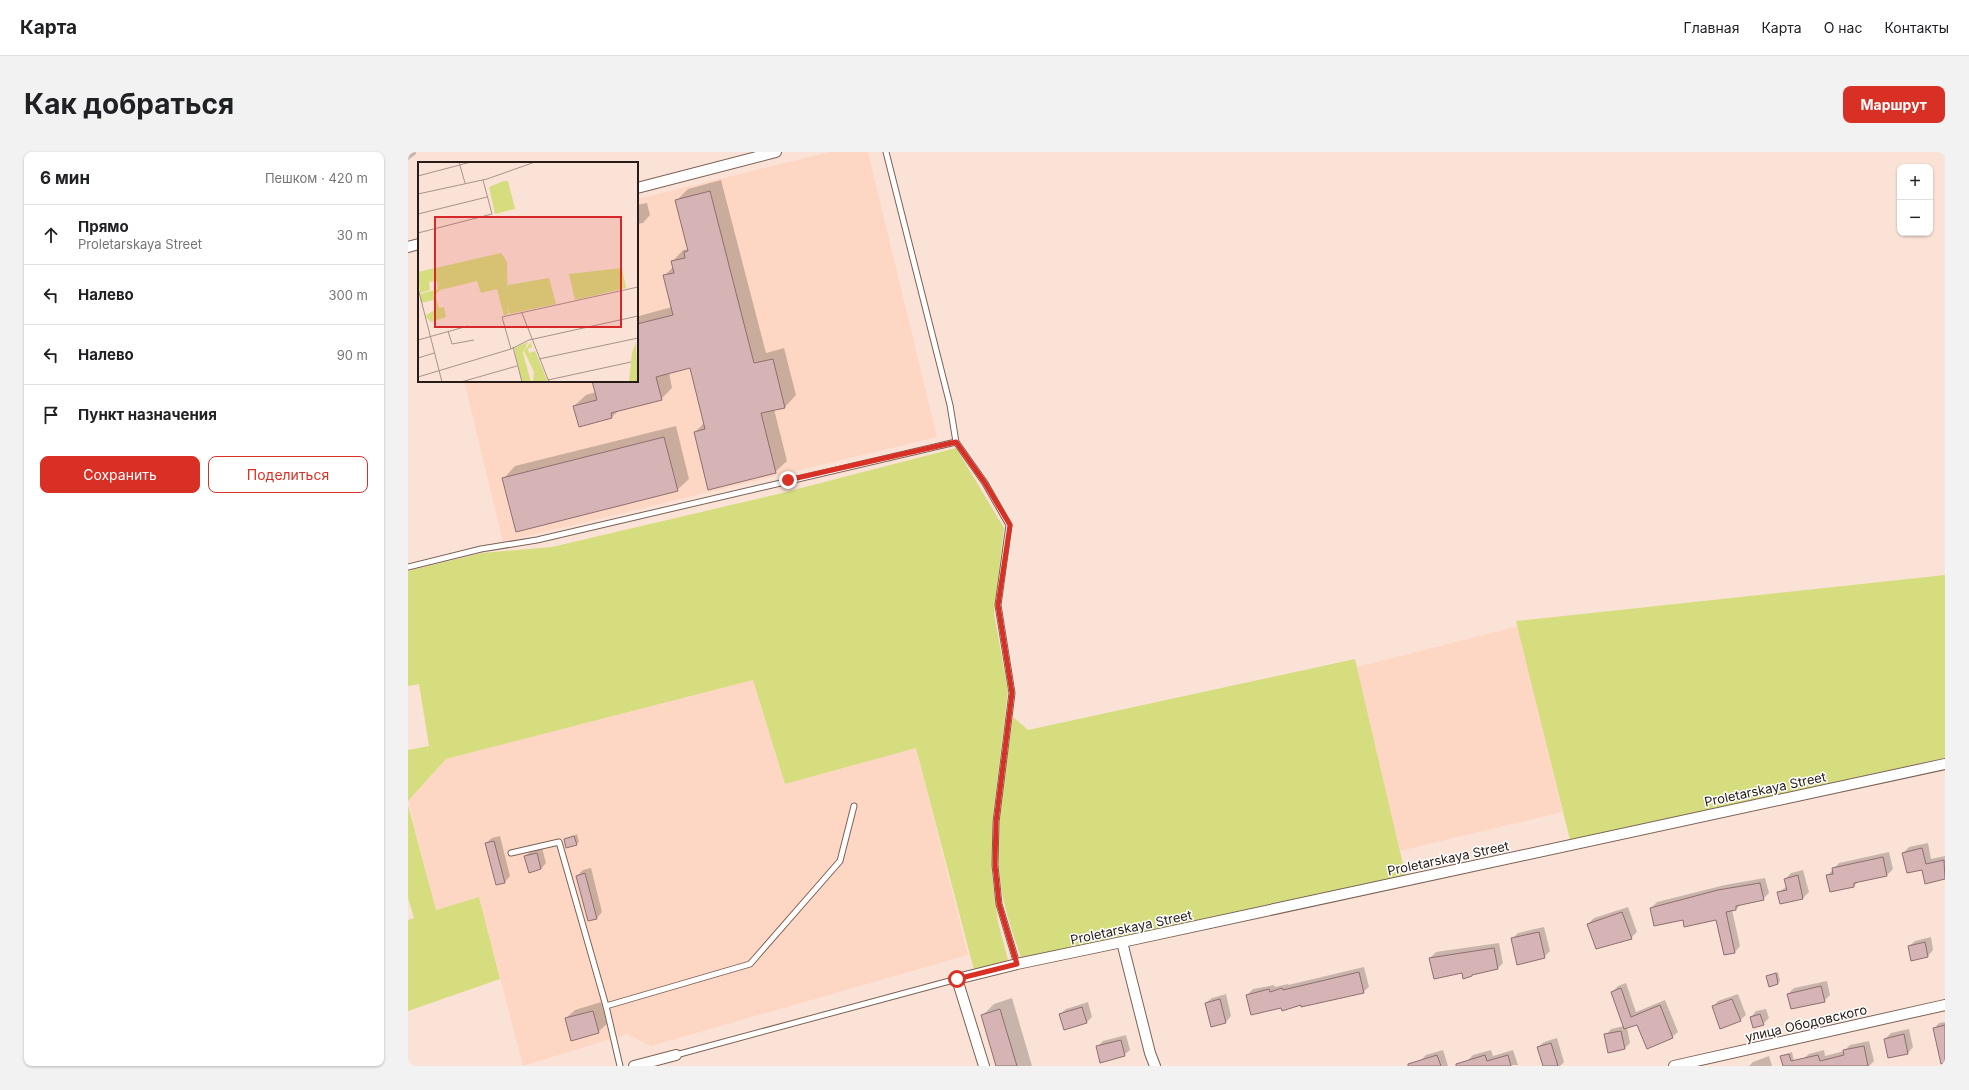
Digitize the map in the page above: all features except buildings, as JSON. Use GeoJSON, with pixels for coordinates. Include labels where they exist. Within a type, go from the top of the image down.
{"type":"FeatureCollection","features":[{"type":"Feature","properties":{"kind":"street"},"geometry":{"type":"LineString","coordinates":[[638,188],[776,152]]}},
{"type":"Feature","properties":{"kind":"street"},"geometry":{"type":"LineString","coordinates":[[408,247],[418,244]]}},
{"type":"Feature","properties":{"kind":"street","name":"Proletarskaya Street"},"geometry":{"type":"LineString","coordinates":[[957,979],[1017,964],[1945,764]]}},
{"type":"Feature","properties":{"kind":"street"},"geometry":{"type":"LineString","coordinates":[[1122,942],[1150,1053],[1155,1066]]}},
{"type":"Feature","properties":{"kind":"street"},"geometry":{"type":"LineString","coordinates":[[957,979],[984,1066]]}},
{"type":"Feature","properties":{"kind":"street","name":"улица Ободовского"},"geometry":{"type":"LineString","coordinates":[[1674,1066],[1945,1005]]}},
{"type":"Feature","properties":{"kind":"street"},"geometry":{"type":"LineString","coordinates":[[634,1066],[676,1055]]}},
{"type":"Feature","properties":{"kind":"lane"},"geometry":{"type":"LineString","coordinates":[[886,152],[950,405],[956,442],[985,483],[1010,525],[998,605],[1012,693],[996,822],[995,865],[999,904],[1017,964]]}},
{"type":"Feature","properties":{"kind":"lane"},"geometry":{"type":"LineString","coordinates":[[408,567],[481,549],[537,540],[956,442]]}},
{"type":"Feature","properties":{"kind":"lane"},"geometry":{"type":"LineString","coordinates":[[606,1006],[750,964],[840,862],[854,806]]}},
{"type":"Feature","properties":{"kind":"lane"},"geometry":{"type":"LineString","coordinates":[[512,853],[559,842],[606,1006],[620,1066]]}},
{"type":"Feature","properties":{"kind":"lane"},"geometry":{"type":"LineString","coordinates":[[676,1055],[957,979]]}},
{"type":"Feature","properties":{"kind":"shaded area"},"geometry":{"type":"Polygon","coordinates":[[[830,152],[868,152],[937,437],[503,542],[464,382],[638,382],[638,199],[830,152]]]}},
{"type":"Feature","properties":{"kind":"shaded area"},"geometry":{"type":"Polygon","coordinates":[[[1519,626],[1562,812],[1400,851],[1357,667],[1519,626]]]}},
{"type":"Feature","properties":{"kind":"shaded area"},"geometry":{"type":"Polygon","coordinates":[[[753,680],[785,784],[916,748],[968,955],[651,1046],[627,1034],[523,1066],[479,897],[436,910],[408,801],[446,759],[753,680]]]}},
{"type":"Feature","properties":{"kind":"green space"},"geometry":{"type":"Polygon","coordinates":[[[956,448],[1004,528],[994,613],[1008,691],[992,825],[992,875],[998,922],[1008,960],[974,970],[916,748],[785,784],[753,680],[446,759],[408,801],[408,750],[429,746],[419,684],[408,686],[408,571],[482,553],[552,547],[778,494],[956,448]]]}},
{"type":"Feature","properties":{"kind":"green space"},"geometry":{"type":"Polygon","coordinates":[[[1945,575],[1945,758],[1570,840],[1516,621],[1945,575]]]}},
{"type":"Feature","properties":{"kind":"green space"},"geometry":{"type":"Polygon","coordinates":[[[1355,659],[1406,877],[1021,958],[1004,902],[998,856],[1000,809],[1013,717],[1028,730],[1355,659]]]}},
{"type":"Feature","properties":{"kind":"green space"},"geometry":{"type":"Polygon","coordinates":[[[408,805],[436,910],[479,897],[500,979],[408,1011],[408,920],[414,918],[408,898],[408,805]]]}},
{"type":"Feature","properties":{"kind":"route"},"geometry":{"type":"LineString","coordinates":[[788,480],[956,442],[985,483],[1010,525],[998,605],[1012,693],[996,822],[995,865],[999,904],[1017,964],[957,979]]}}]}
